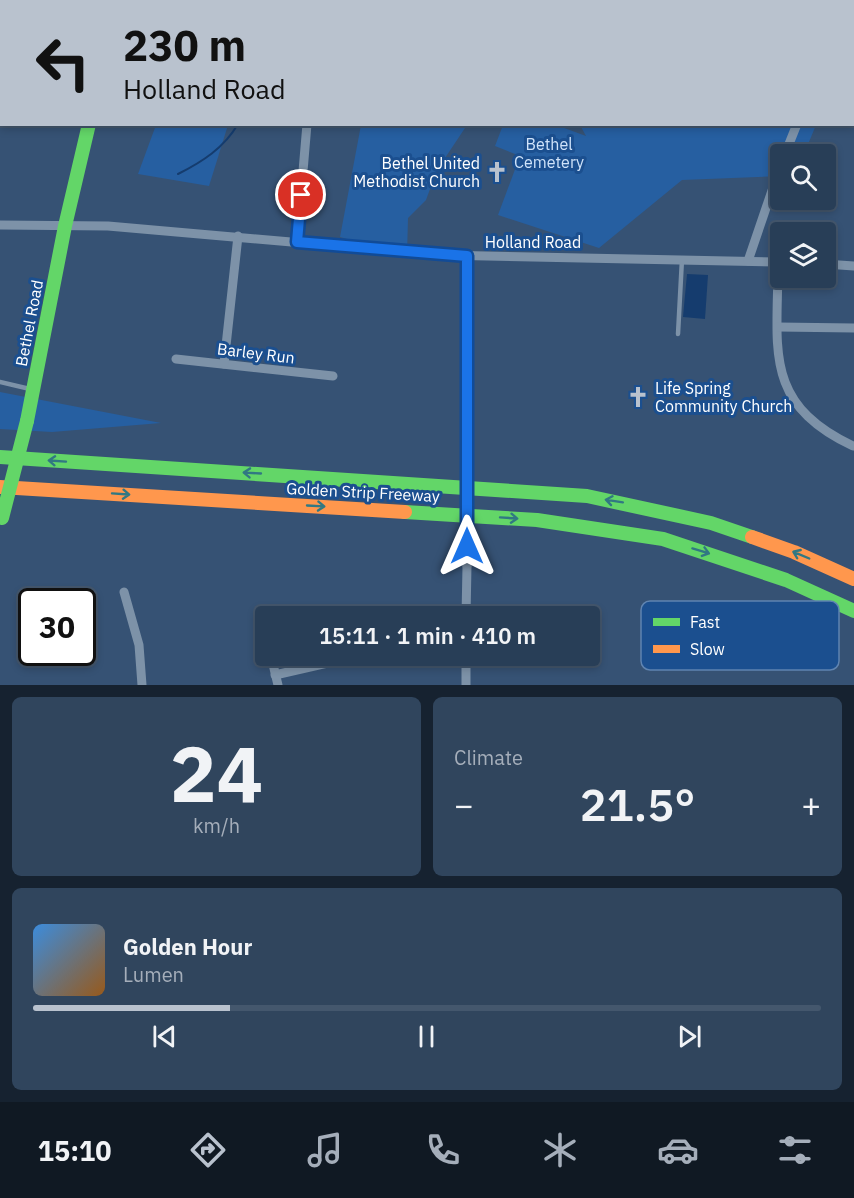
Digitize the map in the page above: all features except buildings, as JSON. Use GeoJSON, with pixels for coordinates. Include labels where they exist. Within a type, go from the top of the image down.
{"type":"FeatureCollection","features":[{"type":"Feature","properties":{"kind":"main road","name":"Bethel Road"},"geometry":{"type":"LineString","coordinates":[[1,523],[27,421],[65,226],[89,126]]}},
{"type":"Feature","properties":{"kind":"main road","name":"Golden Strip Freeway"},"geometry":{"type":"LineString","coordinates":[[0,458],[496,488],[587,496],[639,505],[711,523],[794,552],[854,579]]}},
{"type":"Feature","properties":{"kind":"main road","name":"Golden Strip Freeway"},"geometry":{"type":"LineString","coordinates":[[0,487],[537,520],[663,540],[786,580],[832,601]]}},
{"type":"Feature","properties":{"kind":"main road","name":"Golden Strip Freeway"},"geometry":{"type":"LineString","coordinates":[[839,604],[854,611]]}},
{"type":"Feature","properties":{"kind":"street"},"geometry":{"type":"LineString","coordinates":[[297,242],[307,126]]}},
{"type":"Feature","properties":{"kind":"street"},"geometry":{"type":"LineString","coordinates":[[789,144],[796,126]]}},
{"type":"Feature","properties":{"kind":"street"},"geometry":{"type":"LineString","coordinates":[[748,261],[770,196]]}},
{"type":"Feature","properties":{"kind":"street","name":"Holland Road"},"geometry":{"type":"LineString","coordinates":[[0,225],[101,225],[467,256],[770,262]]}},
{"type":"Feature","properties":{"kind":"street"},"geometry":{"type":"LineString","coordinates":[[224,364],[238,236]]}},
{"type":"Feature","properties":{"kind":"street"},"geometry":{"type":"LineString","coordinates":[[466,606],[467,256]]}},
{"type":"Feature","properties":{"kind":"street"},"geometry":{"type":"LineString","coordinates":[[836,265],[854,266]]}},
{"type":"Feature","properties":{"kind":"street"},"geometry":{"type":"LineString","coordinates":[[779,288],[780,367],[793,400],[816,425],[854,446]]}},
{"type":"Feature","properties":{"kind":"street"},"geometry":{"type":"LineString","coordinates":[[778,327],[854,327]]}},
{"type":"Feature","properties":{"kind":"street","name":"Barley Run"},"geometry":{"type":"LineString","coordinates":[[176,359],[333,376]]}},
{"type":"Feature","properties":{"kind":"street"},"geometry":{"type":"LineString","coordinates":[[124,592],[139,645],[142,685]]}},
{"type":"Feature","properties":{"kind":"street"},"geometry":{"type":"LineString","coordinates":[[274,666],[278,685]]}},
{"type":"Feature","properties":{"kind":"street"},"geometry":{"type":"LineString","coordinates":[[275,675],[314,666]]}},
{"type":"Feature","properties":{"kind":"street"},"geometry":{"type":"LineString","coordinates":[[466,666],[466,685]]}},
{"type":"Feature","properties":{"kind":"lane"},"geometry":{"type":"LineString","coordinates":[[678,334],[682,259]]}},
{"type":"Feature","properties":{"kind":"lane"},"geometry":{"type":"LineString","coordinates":[[0,382],[33,390]]}},
{"type":"Feature","properties":{"kind":"green space"},"geometry":{"type":"Polygon","coordinates":[[[156,126],[228,126],[209,186],[138,174],[156,126]]]}},
{"type":"Feature","properties":{"kind":"green space"},"geometry":{"type":"Polygon","coordinates":[[[361,126],[466,126],[437,170],[426,200],[408,218],[407,256],[340,237],[361,126]]]}},
{"type":"Feature","properties":{"kind":"green space","name":"Bethel Cemetery"},"geometry":{"type":"Polygon","coordinates":[[[503,126],[559,126],[586,136],[581,126],[816,126],[808,144],[770,144],[770,176],[682,180],[599,248],[498,215],[520,156],[495,146],[503,126]]]}},
{"type":"Feature","properties":{"kind":"green space"},"geometry":{"type":"Polygon","coordinates":[[[0,392],[161,423],[52,432],[0,429],[0,392]]]}},
{"type":"Feature","properties":{"kind":"shaded area"},"geometry":{"type":"Polygon","coordinates":[[[687,274],[708,275],[705,319],[683,317],[687,274]]]}},
{"type":"Feature","properties":{"kind":"waterway"},"geometry":{"type":"LineString","coordinates":[[178,174],[212,154],[237,126]]}},
{"type":"Feature","properties":{"kind":"traffic: fast"},"geometry":{"type":"LineString","coordinates":[[27,421],[65,226],[89,126]]}},
{"type":"Feature","properties":{"kind":"traffic: fast"},"geometry":{"type":"LineString","coordinates":[[2,518],[27,421]]}},
{"type":"Feature","properties":{"kind":"traffic: fast"},"geometry":{"type":"LineString","coordinates":[[0,457],[587,496],[711,523],[752,537]]}},
{"type":"Feature","properties":{"kind":"traffic: fast"},"geometry":{"type":"LineString","coordinates":[[405,512],[537,520],[663,539],[786,580],[832,601]]}},
{"type":"Feature","properties":{"kind":"traffic: fast"},"geometry":{"type":"LineString","coordinates":[[839,604],[854,611]]}},
{"type":"Feature","properties":{"kind":"traffic: slow"},"geometry":{"type":"LineString","coordinates":[[0,487],[405,512]]}},
{"type":"Feature","properties":{"kind":"traffic: slow"},"geometry":{"type":"LineString","coordinates":[[752,537],[794,552],[854,579]]}},
{"type":"Feature","properties":{"kind":"place","name":"Bethel United Methodist Church"},"geometry":{"type":"Point","coordinates":[497,172]}},
{"type":"Feature","properties":{"kind":"place","name":"Life Spring Community Church"},"geometry":{"type":"Point","coordinates":[638,397]}},
{"type":"Feature","properties":{"kind":"route"},"geometry":{"type":"LineString","coordinates":[[301,195],[297,242],[406,253],[467,256],[467,546]]}}]}
